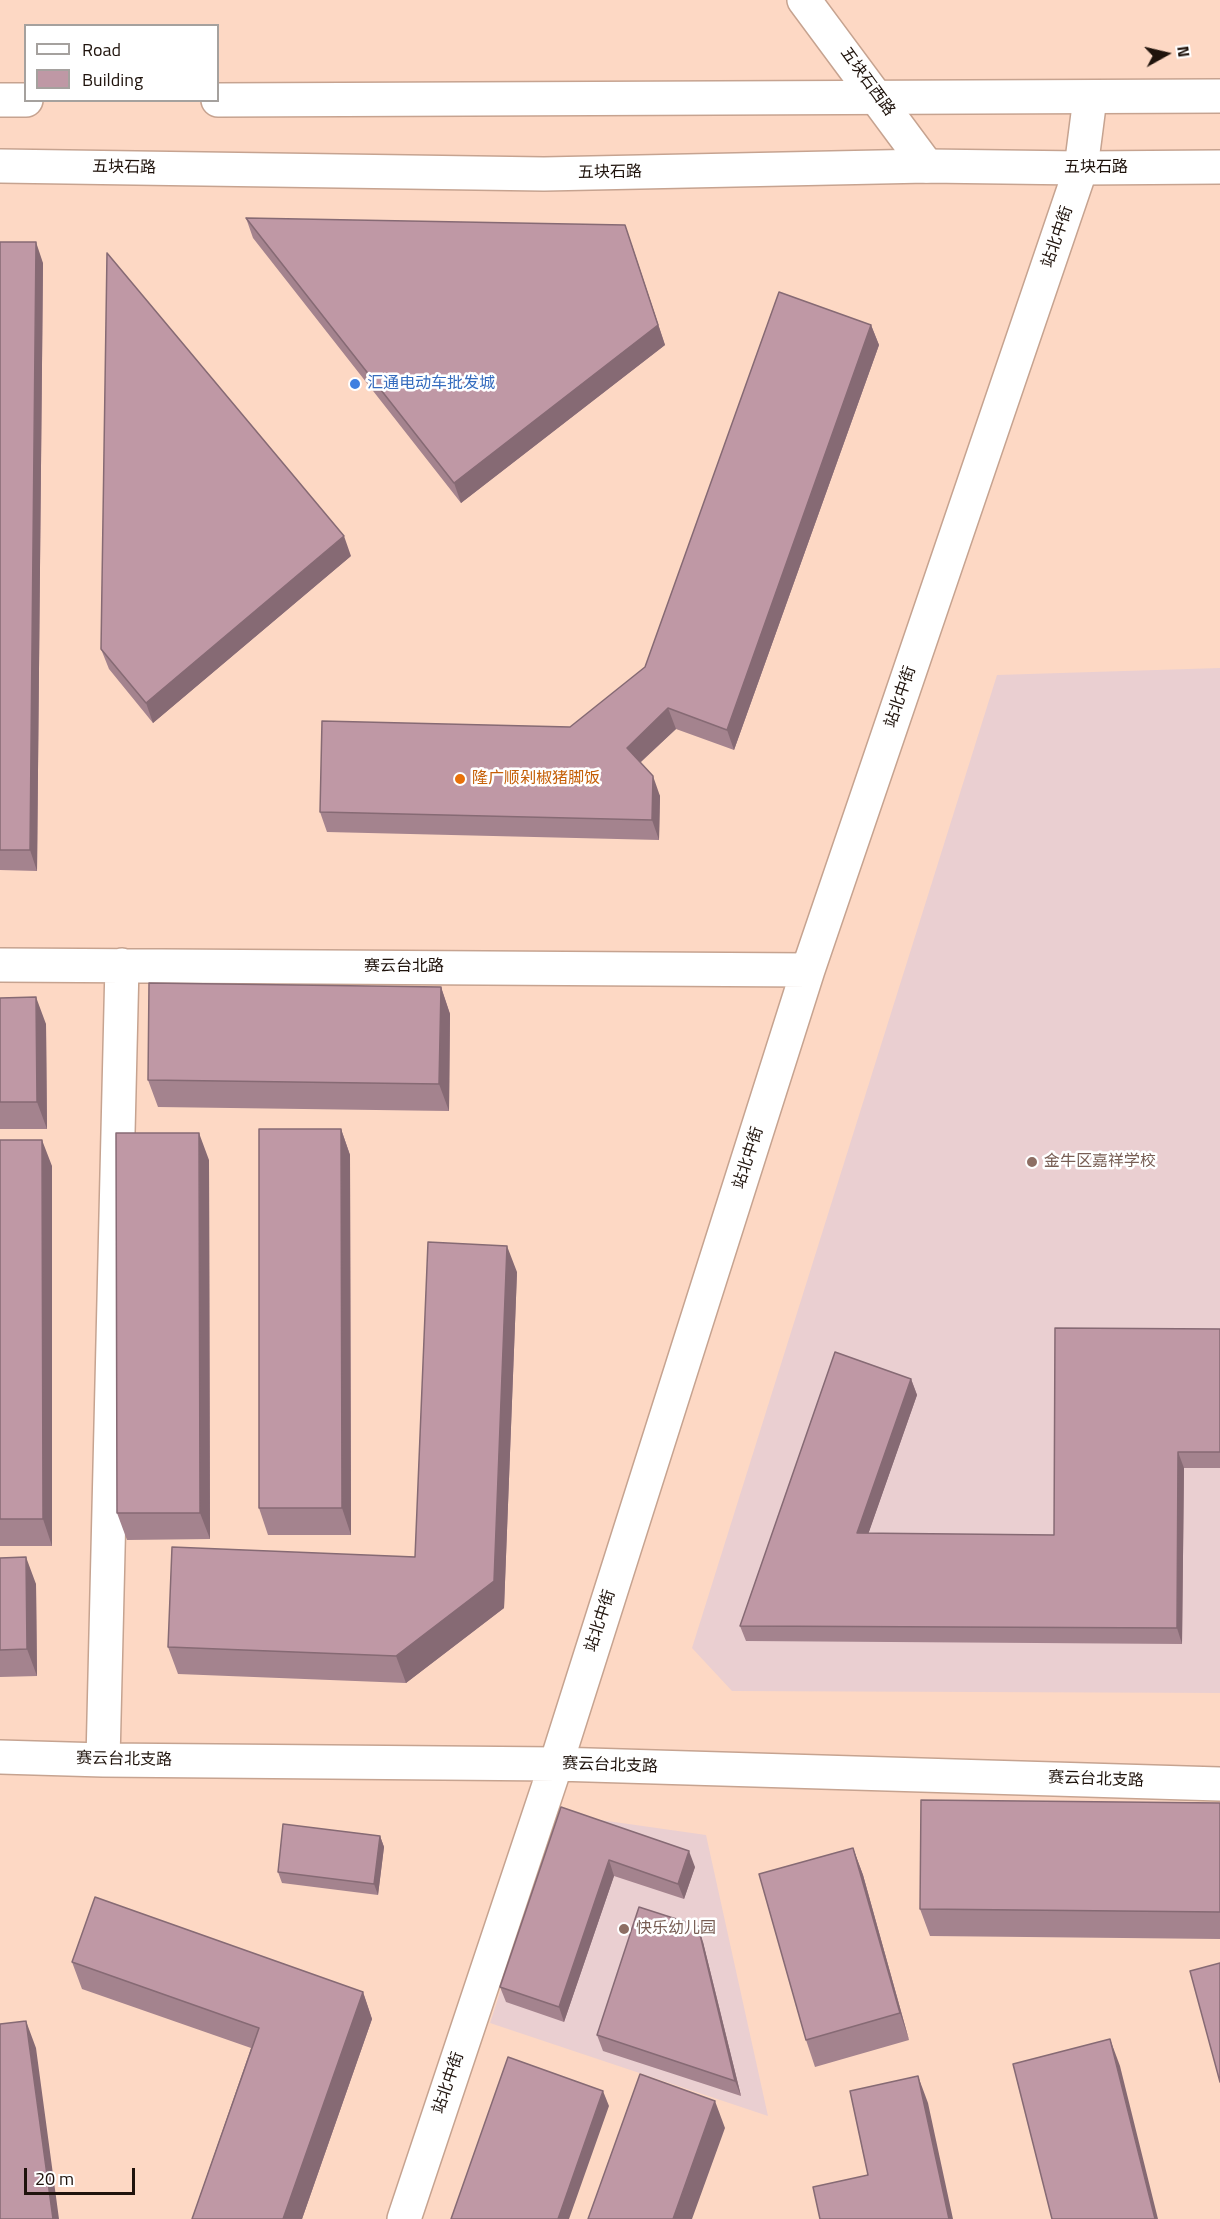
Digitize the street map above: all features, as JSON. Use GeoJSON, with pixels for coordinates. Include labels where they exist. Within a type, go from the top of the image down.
{"type":"FeatureCollection","features":[{"type":"Feature","properties":{"kind":"street","name":"五块石西路"},"geometry":{"type":"LineString","coordinates":[[804,0],[879,98],[927,166]]}},
{"type":"Feature","properties":{"kind":"street"},"geometry":{"type":"LineString","coordinates":[[219,100],[1220,96]]}},
{"type":"Feature","properties":{"kind":"street","name":"站北中街"},"geometry":{"type":"LineString","coordinates":[[404,2219],[556,1764],[808,970],[1081,168],[1090,98]]}},
{"type":"Feature","properties":{"kind":"street"},"geometry":{"type":"LineString","coordinates":[[0,100],[24,100]]}},
{"type":"Feature","properties":{"kind":"street","name":"五块石路"},"geometry":{"type":"LineString","coordinates":[[0,166],[544,174],[927,166],[1081,168],[1220,166]]}},
{"type":"Feature","properties":{"kind":"street","name":"赛云台北路"},"geometry":{"type":"LineString","coordinates":[[0,964],[808,970]]}},
{"type":"Feature","properties":{"kind":"street"},"geometry":{"type":"LineString","coordinates":[[103,1760],[122,965]]}},
{"type":"Feature","properties":{"kind":"street","name":"赛云台北支路"},"geometry":{"type":"LineString","coordinates":[[0,1757],[556,1764],[1220,1784]]}},
{"type":"Feature","properties":{"kind":"shaded area","name":"金牛区嘉祥学校"},"geometry":{"type":"Polygon","coordinates":[[[1220,668],[1220,1693],[732,1691],[692,1648],[997,675],[1220,668]]]}},
{"type":"Feature","properties":{"kind":"shaded area","name":"快乐幼儿园"},"geometry":{"type":"Polygon","coordinates":[[[558,1814],[706,1835],[768,2116],[490,2023],[558,1814]]]}},
{"type":"Feature","properties":{"kind":"building"},"geometry":{"type":"Polygon","coordinates":[[[246,218],[625,225],[658,325],[454,483],[246,218]]]}},
{"type":"Feature","properties":{"kind":"building"},"geometry":{"type":"Polygon","coordinates":[[[0,242],[36,242],[30,850],[0,850],[0,242]]]}},
{"type":"Feature","properties":{"kind":"building"},"geometry":{"type":"Polygon","coordinates":[[[107,253],[344,536],[146,703],[101,649],[107,253]]]}},
{"type":"Feature","properties":{"kind":"building"},"geometry":{"type":"Polygon","coordinates":[[[779,292],[871,325],[727,730],[668,708],[627,748],[653,776],[652,820],[320,812],[322,721],[570,727],[645,667],[779,292]]]}},
{"type":"Feature","properties":{"kind":"building"},"geometry":{"type":"Polygon","coordinates":[[[149,983],[441,987],[439,1084],[148,1080],[149,983]]]}},
{"type":"Feature","properties":{"kind":"building"},"geometry":{"type":"Polygon","coordinates":[[[36,997],[37,1102],[0,1102],[0,998],[36,997]]]}},
{"type":"Feature","properties":{"kind":"building"},"geometry":{"type":"Polygon","coordinates":[[[259,1129],[341,1129],[342,1508],[259,1508],[259,1129]]]}},
{"type":"Feature","properties":{"kind":"building"},"geometry":{"type":"Polygon","coordinates":[[[116,1133],[199,1133],[200,1513],[117,1513],[116,1133]]]}},
{"type":"Feature","properties":{"kind":"building"},"geometry":{"type":"Polygon","coordinates":[[[0,1140],[42,1140],[43,1519],[0,1519],[0,1140]]]}},
{"type":"Feature","properties":{"kind":"building"},"geometry":{"type":"Polygon","coordinates":[[[428,1242],[507,1246],[494,1581],[396,1656],[168,1647],[172,1547],[415,1557],[428,1242]]]}},
{"type":"Feature","properties":{"kind":"building"},"geometry":{"type":"Polygon","coordinates":[[[1055,1328],[1220,1329],[1220,1452],[1178,1452],[1177,1628],[740,1626],[835,1352],[911,1379],[857,1533],[1054,1535],[1055,1328]]]}},
{"type":"Feature","properties":{"kind":"building"},"geometry":{"type":"Polygon","coordinates":[[[26,1557],[27,1649],[0,1650],[0,1558],[26,1557]]]}},
{"type":"Feature","properties":{"kind":"building"},"geometry":{"type":"Polygon","coordinates":[[[921,1800],[1220,1803],[1220,1912],[920,1909],[921,1800]]]}},
{"type":"Feature","properties":{"kind":"building"},"geometry":{"type":"Polygon","coordinates":[[[561,1807],[689,1851],[678,1884],[609,1860],[559,2007],[500,1987],[561,1807]]]}},
{"type":"Feature","properties":{"kind":"building"},"geometry":{"type":"Polygon","coordinates":[[[283,1824],[380,1836],[374,1884],[278,1872],[283,1824]]]}},
{"type":"Feature","properties":{"kind":"building"},"geometry":{"type":"Polygon","coordinates":[[[853,1848],[900,2013],[806,2040],[759,1874],[853,1848]]]}},
{"type":"Feature","properties":{"kind":"building"},"geometry":{"type":"Polygon","coordinates":[[[95,1897],[363,1992],[283,2219],[192,2219],[259,2028],[72,1962],[95,1897]]]}},
{"type":"Feature","properties":{"kind":"building"},"geometry":{"type":"Polygon","coordinates":[[[639,1907],[698,1926],[735,2081],[597,2035],[639,1907]]]}},
{"type":"Feature","properties":{"kind":"building"},"geometry":{"type":"Polygon","coordinates":[[[1220,1963],[1220,2082],[1190,1971],[1220,1963]]]}},
{"type":"Feature","properties":{"kind":"building"},"geometry":{"type":"Polygon","coordinates":[[[26,2021],[53,2219],[0,2219],[0,2024],[26,2021]]]}},
{"type":"Feature","properties":{"kind":"building"},"geometry":{"type":"Polygon","coordinates":[[[1110,2039],[1155,2219],[1052,2219],[1013,2064],[1110,2039]]]}},
{"type":"Feature","properties":{"kind":"building"},"geometry":{"type":"Polygon","coordinates":[[[508,2057],[603,2091],[558,2219],[451,2219],[508,2057]]]}},
{"type":"Feature","properties":{"kind":"building"},"geometry":{"type":"Polygon","coordinates":[[[640,2074],[715,2101],[673,2219],[588,2219],[640,2074]]]}},
{"type":"Feature","properties":{"kind":"building"},"geometry":{"type":"Polygon","coordinates":[[[918,2076],[949,2219],[820,2219],[813,2187],[868,2175],[850,2091],[918,2076]]]}},
{"type":"Feature","properties":{"kind":"place","name":"汇通电动车批发城"},"geometry":{"type":"Point","coordinates":[355,384]}},
{"type":"Feature","properties":{"kind":"place","name":"隆广顺剁椒猪脚饭"},"geometry":{"type":"Point","coordinates":[460,779]}},
{"type":"Feature","properties":{"kind":"place","name":"金牛区嘉祥学校"},"geometry":{"type":"Point","coordinates":[1032,1162]}},
{"type":"Feature","properties":{"kind":"place","name":"快乐幼儿园"},"geometry":{"type":"Point","coordinates":[624,1929]}}]}
